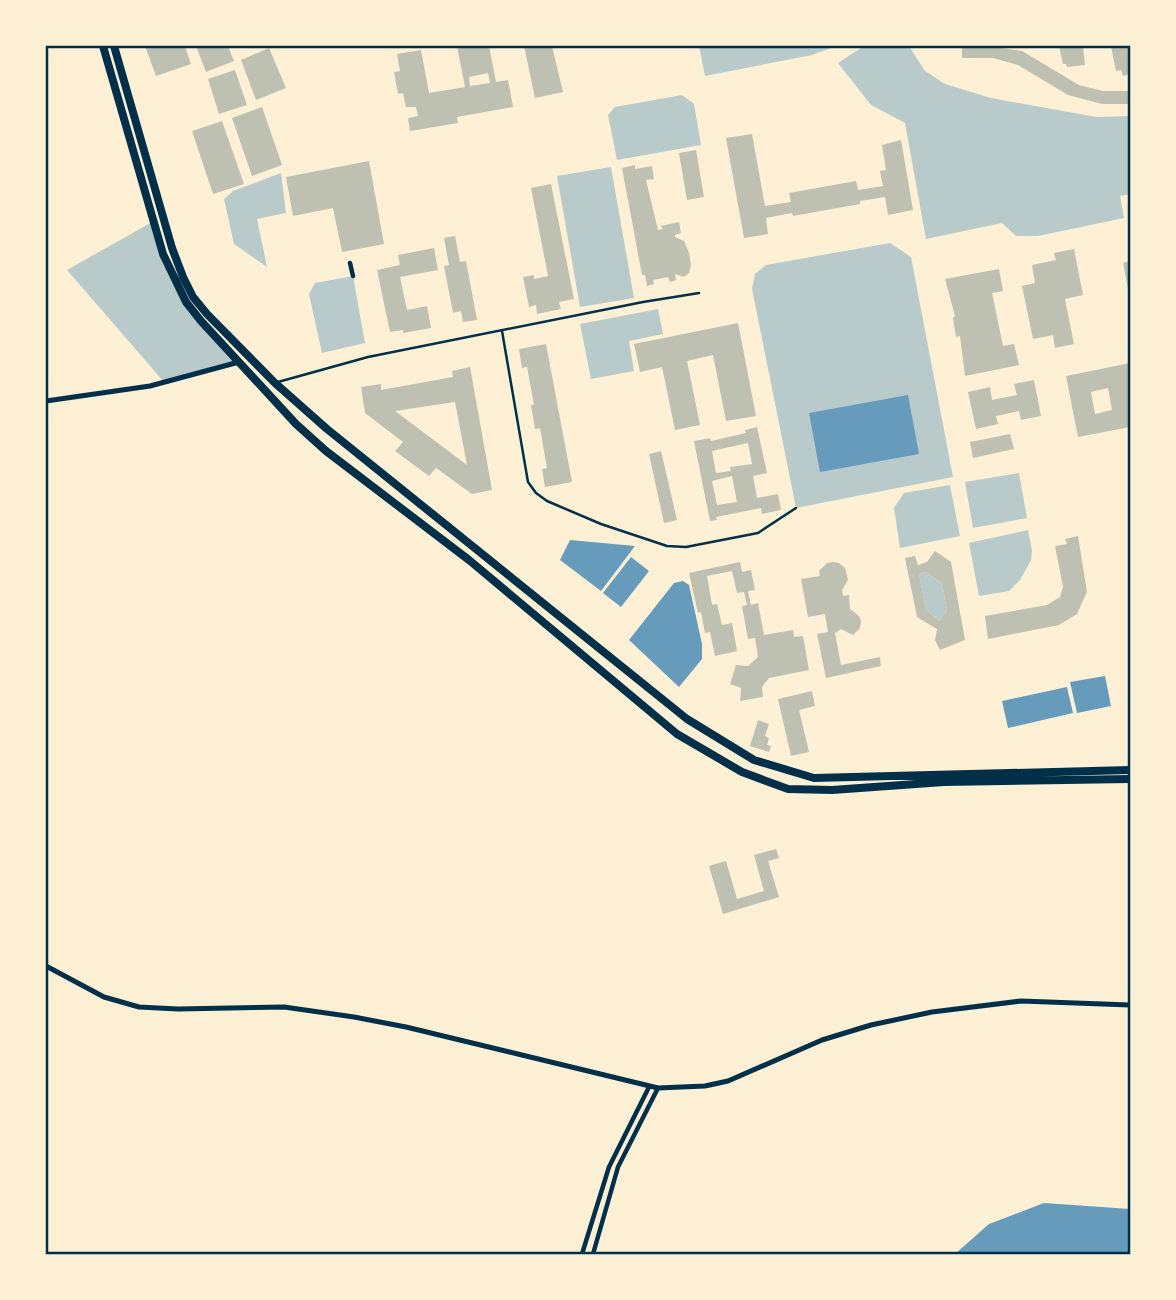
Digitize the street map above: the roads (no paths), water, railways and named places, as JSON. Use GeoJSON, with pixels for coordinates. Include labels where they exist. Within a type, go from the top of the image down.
{"type":"FeatureCollection","features":[{"type":"Feature","properties":{"kind":"highway"},"geometry":{"type":"LineString","coordinates":[[103,46],[163,254],[186,302],[296,424],[326,451],[470,560],[677,734],[742,772],[788,789],[832,790],[944,782],[1130,779]]}},
{"type":"Feature","properties":{"kind":"highway"},"geometry":{"type":"LineString","coordinates":[[114,46],[172,248],[193,296],[207,314],[275,383],[327,429],[687,719],[754,760],[814,778],[1130,770]]}},
{"type":"Feature","properties":{"kind":"street"},"geometry":{"type":"LineString","coordinates":[[350,263],[353,276]]}},
{"type":"Feature","properties":{"kind":"street"},"geometry":{"type":"LineString","coordinates":[[46,401],[150,386],[239,362]]}},
{"type":"Feature","properties":{"kind":"street"},"geometry":{"type":"LineString","coordinates":[[46,965],[104,997],[139,1007],[285,1007],[354,1017],[658,1088],[705,1086],[728,1081],[822,1040],[871,1025],[932,1012],[1021,1001],[1130,1005]]}},
{"type":"Feature","properties":{"kind":"street"},"geometry":{"type":"LineString","coordinates":[[582,1255],[609,1167],[649,1087]]}},
{"type":"Feature","properties":{"kind":"street"},"geometry":{"type":"LineString","coordinates":[[593,1255],[618,1167],[658,1088]]}},
{"type":"Feature","properties":{"kind":"lane"},"geometry":{"type":"LineString","coordinates":[[275,383],[368,357],[699,293]]}},
{"type":"Feature","properties":{"kind":"lane"},"geometry":{"type":"LineString","coordinates":[[502,331],[528,482],[536,493],[547,501],[618,530],[676,547],[758,533],[796,508]]}},
{"type":"Feature","properties":{"kind":"water"},"geometry":{"type":"Polygon","coordinates":[[[908,395],[919,454],[820,472],[809,413],[908,395]]]}},
{"type":"Feature","properties":{"kind":"water"},"geometry":{"type":"Polygon","coordinates":[[[570,540],[635,546],[601,591],[560,560],[570,540]]]}},
{"type":"Feature","properties":{"kind":"water"},"geometry":{"type":"Polygon","coordinates":[[[631,557],[649,571],[621,607],[603,593],[631,557]]]}},
{"type":"Feature","properties":{"kind":"water"},"geometry":{"type":"Polygon","coordinates":[[[683,581],[689,585],[702,644],[702,659],[679,687],[629,640],[674,583],[683,581]]]}},
{"type":"Feature","properties":{"kind":"water"},"geometry":{"type":"Polygon","coordinates":[[[1105,676],[1111,706],[1077,713],[1070,682],[1105,676]]]}},
{"type":"Feature","properties":{"kind":"water"},"geometry":{"type":"Polygon","coordinates":[[[1067,687],[1073,713],[1008,728],[1002,701],[1067,687]]]}},
{"type":"Feature","properties":{"kind":"water"},"geometry":{"type":"Polygon","coordinates":[[[1044,1203],[1130,1209],[1130,1254],[955,1254],[989,1224],[1044,1203]]]}}]}
